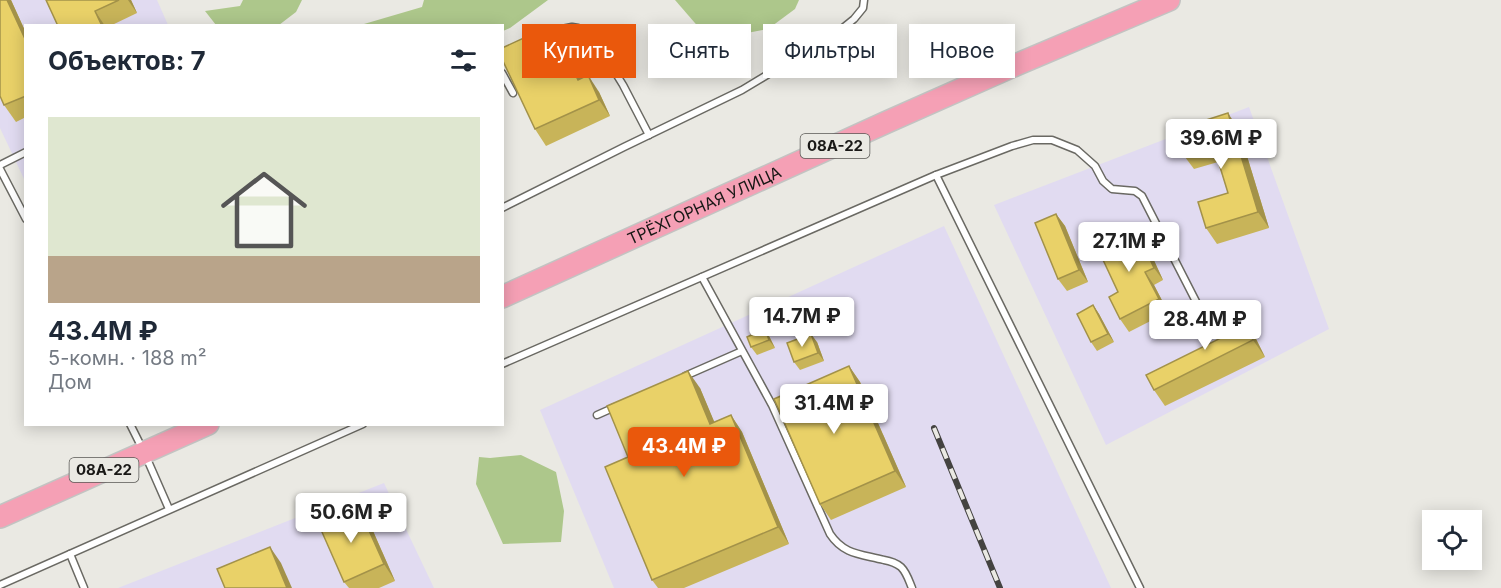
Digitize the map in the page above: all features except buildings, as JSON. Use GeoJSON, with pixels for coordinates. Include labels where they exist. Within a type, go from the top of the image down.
{"type":"FeatureCollection","features":[{"type":"Feature","properties":{"kind":"highway","name":"ТРЁХГОРНАЯ УЛИЦА"},"geometry":{"type":"LineString","coordinates":[[504,296],[887,122],[1169,0]]}},
{"type":"Feature","properties":{"kind":"highway","name":"08А-22"},"geometry":{"type":"LineString","coordinates":[[0,517],[203,426]]}},
{"type":"Feature","properties":{"kind":"lane"},"geometry":{"type":"LineString","coordinates":[[504,206],[742,90],[838,33],[863,8],[864,0]]}},
{"type":"Feature","properties":{"kind":"lane"},"geometry":{"type":"LineString","coordinates":[[504,77],[513,93]]}},
{"type":"Feature","properties":{"kind":"lane"},"geometry":{"type":"LineString","coordinates":[[619,78],[650,135]]}},
{"type":"Feature","properties":{"kind":"lane"},"geometry":{"type":"LineString","coordinates":[[504,363],[936,175],[1033,140],[1052,140],[1077,150],[1095,166],[1103,181],[1112,189],[1135,191],[1142,196],[1207,323]]}},
{"type":"Feature","properties":{"kind":"lane"},"geometry":{"type":"LineString","coordinates":[[24,153],[0,167],[24,215]]}},
{"type":"Feature","properties":{"kind":"lane"},"geometry":{"type":"LineString","coordinates":[[936,175],[1140,588]]}},
{"type":"Feature","properties":{"kind":"lane"},"geometry":{"type":"LineString","coordinates":[[702,277],[772,405],[826,527],[836,543],[844,550],[899,565],[912,588]]}},
{"type":"Feature","properties":{"kind":"lane"},"geometry":{"type":"LineString","coordinates":[[680,378],[742,351]]}},
{"type":"Feature","properties":{"kind":"lane"},"geometry":{"type":"LineString","coordinates":[[597,415],[618,406]]}},
{"type":"Feature","properties":{"kind":"lane"},"geometry":{"type":"LineString","coordinates":[[131,426],[169,509]]}},
{"type":"Feature","properties":{"kind":"lane"},"geometry":{"type":"LineString","coordinates":[[0,585],[358,426]]}},
{"type":"Feature","properties":{"kind":"lane"},"geometry":{"type":"LineString","coordinates":[[70,554],[84,588]]}},
{"type":"Feature","properties":{"kind":"shaded area"},"geometry":{"type":"Polygon","coordinates":[[[0,0],[157,0],[168,24],[24,24],[24,179],[0,128],[0,0]]]}},
{"type":"Feature","properties":{"kind":"shaded area"},"geometry":{"type":"Polygon","coordinates":[[[1249,107],[1329,329],[1106,445],[994,205],[1249,107]]]}},
{"type":"Feature","properties":{"kind":"shaded area"},"geometry":{"type":"Polygon","coordinates":[[[944,226],[1111,588],[614,588],[540,410],[944,226]]]}},
{"type":"Feature","properties":{"kind":"shaded area"},"geometry":{"type":"Polygon","coordinates":[[[384,483],[434,588],[118,588],[384,483]]]}},
{"type":"Feature","properties":{"kind":"green space"},"geometry":{"type":"Polygon","coordinates":[[[243,0],[302,0],[296,12],[280,24],[215,24],[205,11],[240,6],[243,0]]]}},
{"type":"Feature","properties":{"kind":"green space"},"geometry":{"type":"Polygon","coordinates":[[[424,0],[548,0],[504,31],[504,24],[364,24],[422,7],[424,0]]]}},
{"type":"Feature","properties":{"kind":"green space"},"geometry":{"type":"Polygon","coordinates":[[[675,0],[799,0],[795,9],[775,24],[763,24],[763,30],[751,32],[751,24],[696,24],[675,0]]]}},
{"type":"Feature","properties":{"kind":"green space"},"geometry":{"type":"Polygon","coordinates":[[[521,455],[556,472],[564,511],[561,542],[503,544],[476,484],[479,457],[521,455]]]}},
{"type":"Feature","properties":{"kind":"railway"},"geometry":{"type":"LineString","coordinates":[[934,428],[1000,588]]}}]}
